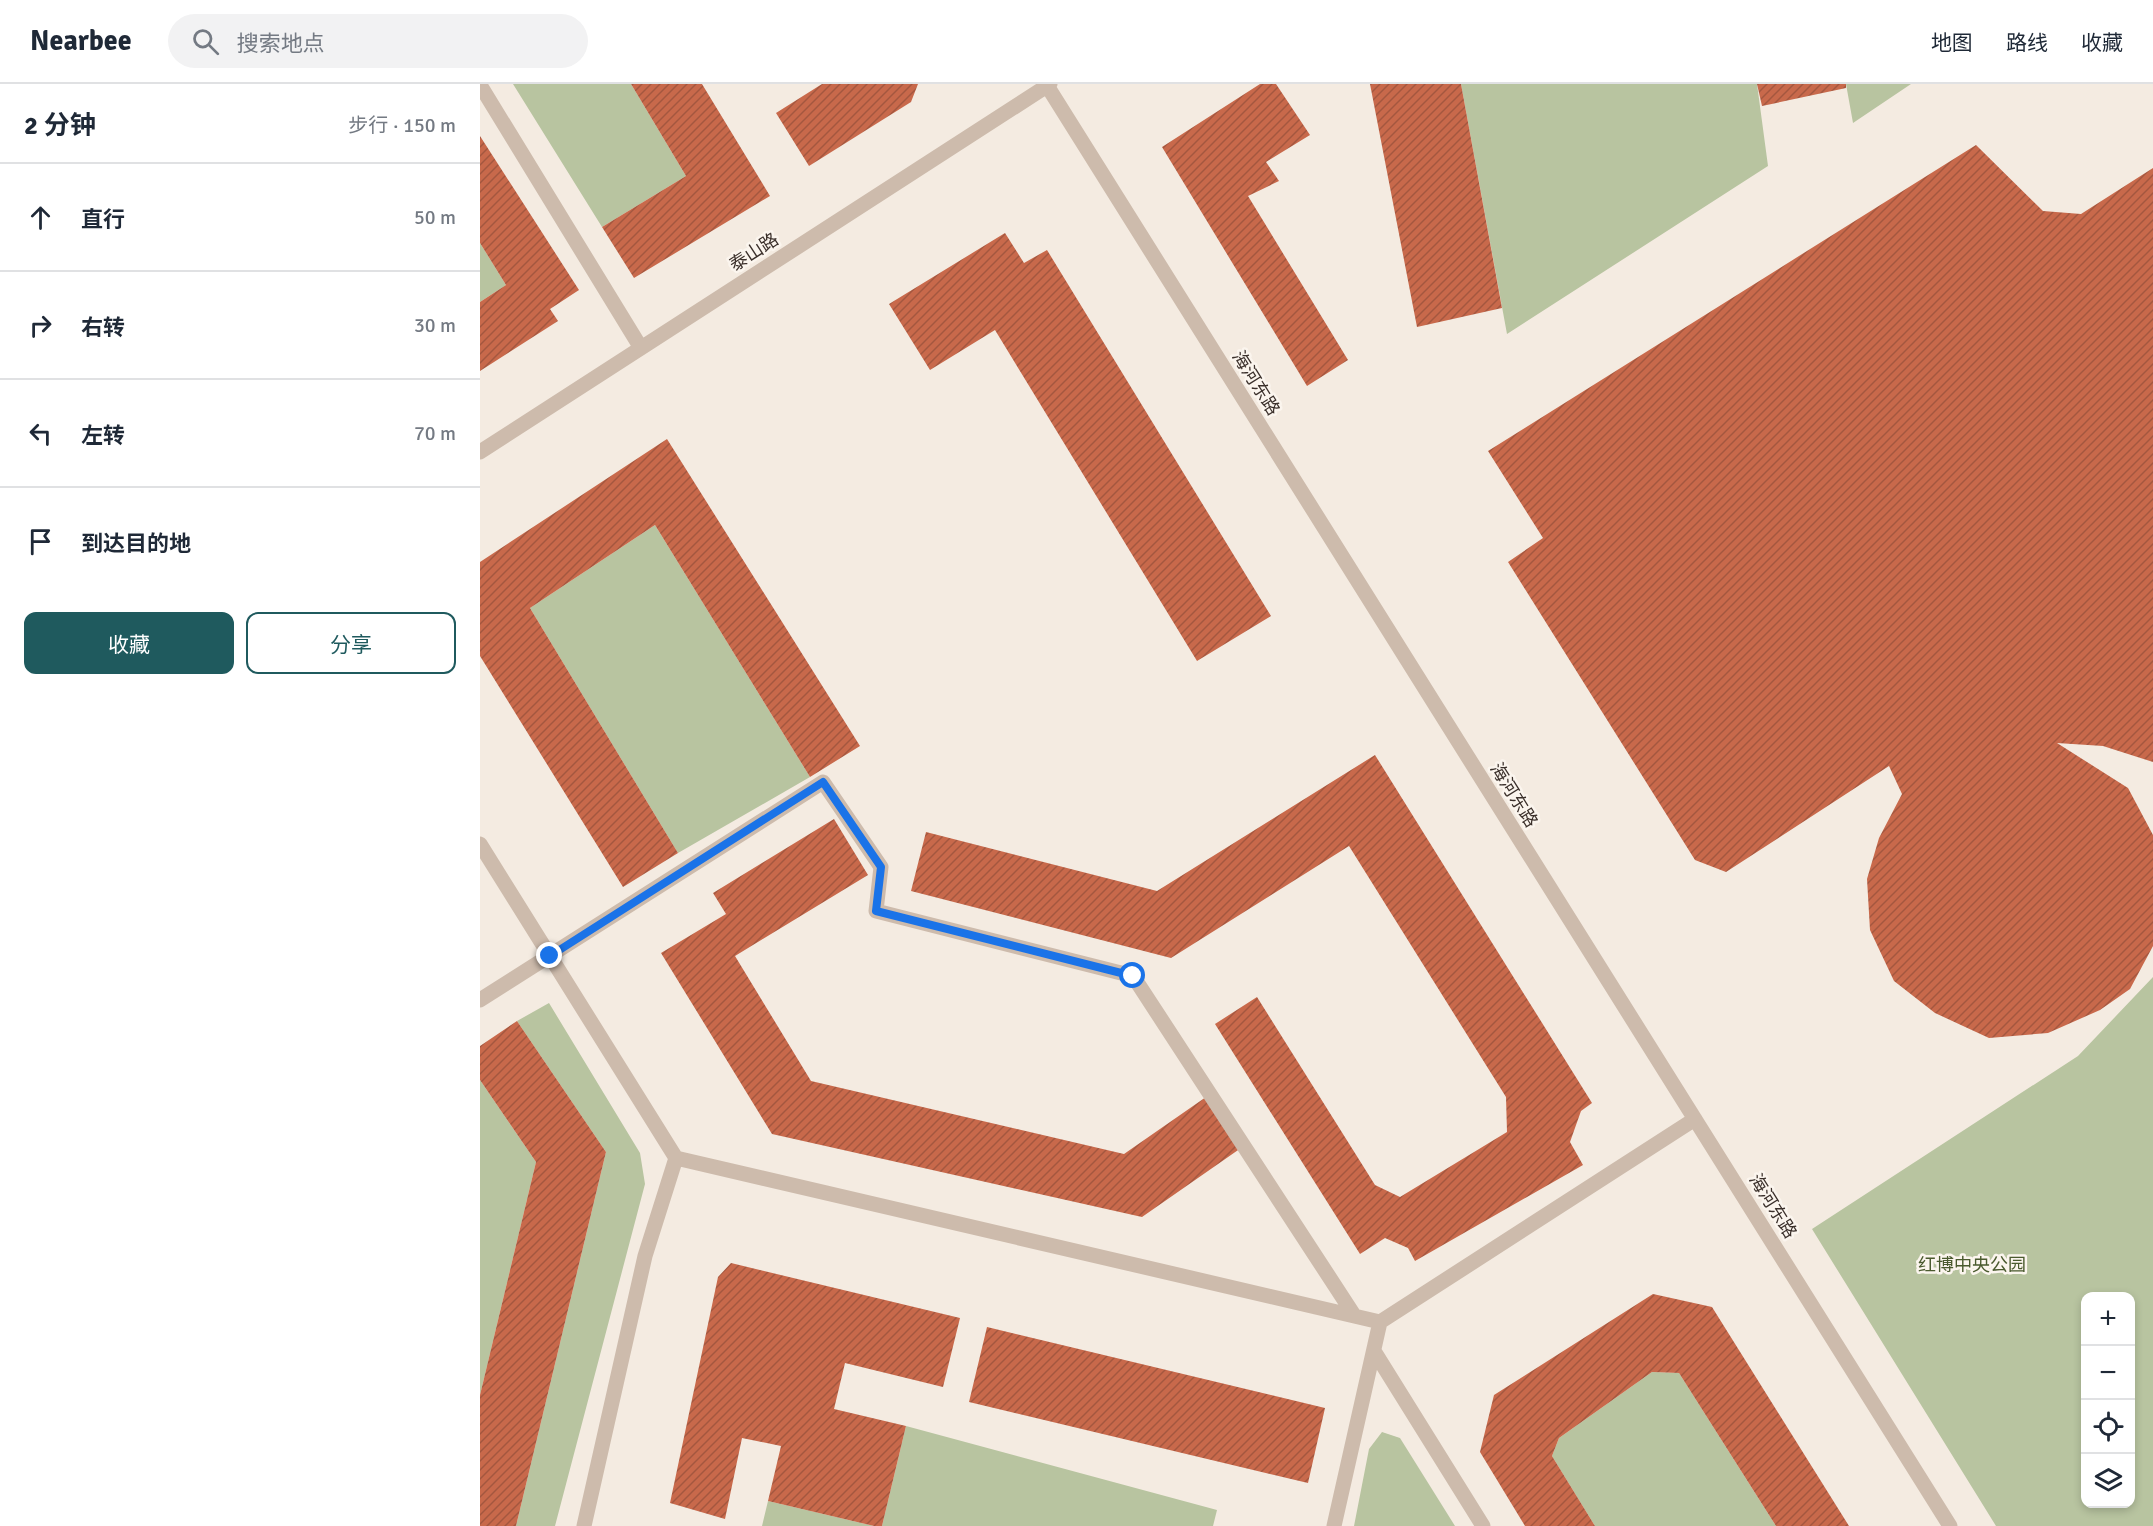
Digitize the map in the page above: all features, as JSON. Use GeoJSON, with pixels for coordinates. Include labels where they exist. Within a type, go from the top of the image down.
{"type":"FeatureCollection","features":[{"type":"Feature","properties":{"kind":"street"},"geometry":{"type":"LineString","coordinates":[[480,85],[641,348]]}},
{"type":"Feature","properties":{"kind":"street","name":"泰山路"},"geometry":{"type":"LineString","coordinates":[[480,452],[1048,85]]}},
{"type":"Feature","properties":{"kind":"street","name":"海河东路"},"geometry":{"type":"LineString","coordinates":[[1048,85],[1950,1526]]}},
{"type":"Feature","properties":{"kind":"street"},"geometry":{"type":"LineString","coordinates":[[480,1000],[823,782],[881,867],[876,911],[1133,976],[1354,1315]]}},
{"type":"Feature","properties":{"kind":"street"},"geometry":{"type":"LineString","coordinates":[[480,844],[676,1158],[1380,1322]]}},
{"type":"Feature","properties":{"kind":"street"},"geometry":{"type":"LineString","coordinates":[[1334,1526],[1380,1322],[1695,1119]]}},
{"type":"Feature","properties":{"kind":"street"},"geometry":{"type":"LineString","coordinates":[[584,1526],[645,1256],[676,1158]]}},
{"type":"Feature","properties":{"kind":"street"},"geometry":{"type":"LineString","coordinates":[[1374,1351],[1484,1526]]}},
{"type":"Feature","properties":{"kind":"green space"},"geometry":{"type":"Polygon","coordinates":[[[513,84],[631,84],[686,176],[602,227],[513,84]]]}},
{"type":"Feature","properties":{"kind":"green space"},"geometry":{"type":"Polygon","coordinates":[[[1461,84],[1757,84],[1768,166],[1507,334],[1461,84]]]}},
{"type":"Feature","properties":{"kind":"green space"},"geometry":{"type":"Polygon","coordinates":[[[1846,84],[1911,84],[1853,123],[1846,84]]]}},
{"type":"Feature","properties":{"kind":"green space"},"geometry":{"type":"Polygon","coordinates":[[[480,243],[506,285],[480,302],[480,243]]]}},
{"type":"Feature","properties":{"kind":"green space"},"geometry":{"type":"Polygon","coordinates":[[[655,525],[810,777],[678,853],[530,608],[655,525]]]}},
{"type":"Feature","properties":{"kind":"green space","name":"红博中央公园"},"geometry":{"type":"Polygon","coordinates":[[[2153,977],[2153,1526],[1996,1526],[1812,1229],[2078,1056],[2153,977]]]}},
{"type":"Feature","properties":{"kind":"green space"},"geometry":{"type":"Polygon","coordinates":[[[549,1003],[640,1153],[645,1184],[555,1526],[516,1526],[606,1152],[517,1021],[549,1003]]]}},
{"type":"Feature","properties":{"kind":"green space"},"geometry":{"type":"Polygon","coordinates":[[[480,1080],[536,1162],[480,1395],[480,1080]]]}},
{"type":"Feature","properties":{"kind":"green space"},"geometry":{"type":"Polygon","coordinates":[[[1652,1372],[1679,1373],[1776,1526],[1595,1526],[1552,1456],[1559,1438],[1652,1372]]]}},
{"type":"Feature","properties":{"kind":"green space"},"geometry":{"type":"Polygon","coordinates":[[[906,1426],[1217,1510],[1213,1526],[882,1526],[906,1426]]]}},
{"type":"Feature","properties":{"kind":"green space"},"geometry":{"type":"Polygon","coordinates":[[[1382,1432],[1400,1438],[1455,1526],[1354,1526],[1369,1449],[1382,1432]]]}},
{"type":"Feature","properties":{"kind":"green space"},"geometry":{"type":"Polygon","coordinates":[[[768,1501],[874,1526],[762,1526],[768,1501]]]}},
{"type":"Feature","properties":{"kind":"building"},"geometry":{"type":"Polygon","coordinates":[[[631,84],[702,84],[770,196],[634,278],[602,227],[686,176],[631,84]]]}},
{"type":"Feature","properties":{"kind":"building"},"geometry":{"type":"Polygon","coordinates":[[[822,84],[918,84],[911,102],[809,166],[776,113],[822,84]]]}},
{"type":"Feature","properties":{"kind":"building"},"geometry":{"type":"Polygon","coordinates":[[[1260,84],[1276,84],[1310,135],[1266,162],[1279,181],[1248,196],[1348,360],[1307,386],[1162,147],[1260,84]]]}},
{"type":"Feature","properties":{"kind":"building"},"geometry":{"type":"Polygon","coordinates":[[[1370,84],[1461,84],[1502,308],[1417,327],[1370,84]]]}},
{"type":"Feature","properties":{"kind":"building"},"geometry":{"type":"Polygon","coordinates":[[[1757,84],[1846,84],[1846,88],[1762,106],[1757,84]]]}},
{"type":"Feature","properties":{"kind":"building"},"geometry":{"type":"Polygon","coordinates":[[[480,136],[579,290],[550,309],[558,321],[480,371],[480,302],[506,285],[480,243],[480,136]]]}},
{"type":"Feature","properties":{"kind":"building"},"geometry":{"type":"Polygon","coordinates":[[[1976,145],[2043,211],[2081,214],[2153,168],[2153,762],[2103,746],[2057,743],[2128,788],[2153,835],[2153,946],[2130,989],[2100,1010],[2048,1033],[1989,1038],[1935,1013],[1894,981],[1870,930],[1867,879],[1879,838],[1902,794],[1889,766],[1726,872],[1695,860],[1508,562],[1543,538],[1488,451],[1976,145]]]}},
{"type":"Feature","properties":{"kind":"building"},"geometry":{"type":"Polygon","coordinates":[[[1005,233],[1024,263],[1047,250],[1271,616],[1197,661],[995,330],[930,370],[889,304],[1005,233]]]}},
{"type":"Feature","properties":{"kind":"building"},"geometry":{"type":"Polygon","coordinates":[[[667,439],[860,746],[810,777],[655,525],[530,608],[678,853],[623,887],[480,656],[480,562],[667,439]]]}},
{"type":"Feature","properties":{"kind":"building"},"geometry":{"type":"Polygon","coordinates":[[[1375,755],[1592,1103],[1581,1111],[1570,1142],[1583,1165],[1415,1261],[1408,1248],[1385,1238],[1360,1254],[1215,1024],[1257,997],[1375,1185],[1400,1197],[1507,1132],[1506,1097],[1349,846],[1171,958],[911,891],[926,832],[1157,891],[1375,755]]]}},
{"type":"Feature","properties":{"kind":"building"},"geometry":{"type":"Polygon","coordinates":[[[834,819],[868,875],[735,956],[811,1081],[1124,1154],[1206,1097],[1241,1148],[1142,1217],[772,1134],[661,953],[726,914],[713,893],[834,819]]]}},
{"type":"Feature","properties":{"kind":"building"},"geometry":{"type":"Polygon","coordinates":[[[517,1021],[606,1152],[516,1526],[480,1526],[480,1395],[536,1162],[480,1080],[480,1046],[517,1021]]]}},
{"type":"Feature","properties":{"kind":"building"},"geometry":{"type":"Polygon","coordinates":[[[731,1263],[960,1318],[943,1387],[845,1363],[834,1409],[906,1426],[882,1526],[768,1501],[781,1446],[742,1438],[725,1519],[670,1503],[718,1277],[731,1263]]]}},
{"type":"Feature","properties":{"kind":"building"},"geometry":{"type":"Polygon","coordinates":[[[1653,1294],[1712,1307],[1849,1526],[1776,1526],[1679,1373],[1652,1372],[1559,1438],[1552,1456],[1595,1526],[1525,1526],[1480,1452],[1494,1395],[1653,1294]]]}},
{"type":"Feature","properties":{"kind":"building"},"geometry":{"type":"Polygon","coordinates":[[[987,1327],[1325,1408],[1308,1483],[969,1402],[987,1327]]]}},
{"type":"Feature","properties":{"kind":"route"},"geometry":{"type":"LineString","coordinates":[[550,956],[823,782],[881,867],[876,911],[1133,976]]}}]}
